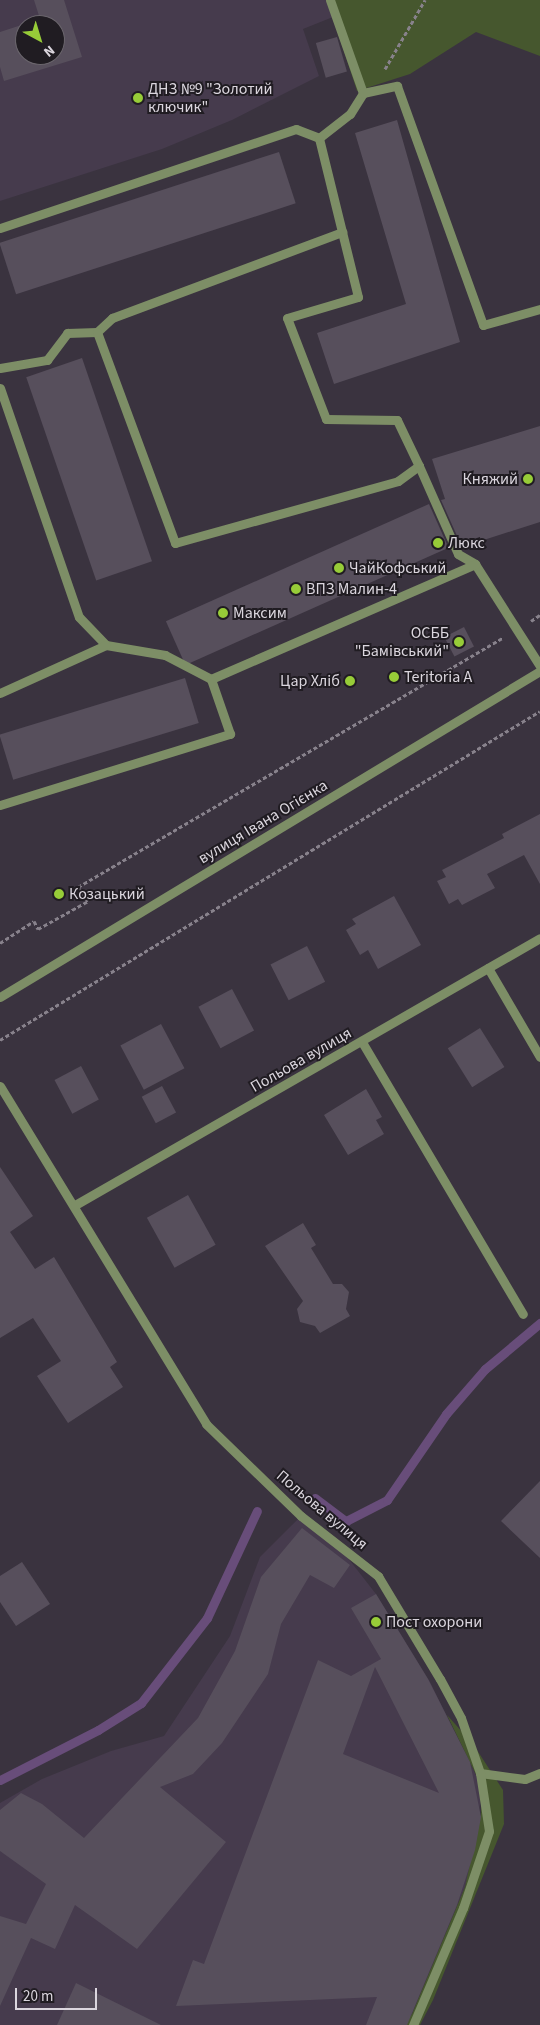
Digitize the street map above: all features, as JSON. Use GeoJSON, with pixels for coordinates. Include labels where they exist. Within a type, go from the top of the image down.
{"type":"FeatureCollection","features":[{"type":"Feature","properties":{"kind":"street"},"geometry":{"type":"LineString","coordinates":[[330,0],[363,93]]}},
{"type":"Feature","properties":{"kind":"street"},"geometry":{"type":"LineString","coordinates":[[319,138],[350,114],[363,93],[397,86],[483,325],[540,310]]}},
{"type":"Feature","properties":{"kind":"street"},"geometry":{"type":"LineString","coordinates":[[0,228],[296,129],[319,138]]}},
{"type":"Feature","properties":{"kind":"street"},"geometry":{"type":"LineString","coordinates":[[319,138],[358,298],[287,318],[326,419],[397,420],[420,466],[458,554],[475,564],[540,666]]}},
{"type":"Feature","properties":{"kind":"street"},"geometry":{"type":"LineString","coordinates":[[0,368],[46,360],[67,334],[97,332],[112,318],[342,232]]}},
{"type":"Feature","properties":{"kind":"street"},"geometry":{"type":"LineString","coordinates":[[97,332],[175,543],[398,480],[420,466]]}},
{"type":"Feature","properties":{"kind":"street"},"geometry":{"type":"LineString","coordinates":[[0,388],[79,617],[106,645]]}},
{"type":"Feature","properties":{"kind":"street"},"geometry":{"type":"LineString","coordinates":[[211,679],[475,564]]}},
{"type":"Feature","properties":{"kind":"street"},"geometry":{"type":"LineString","coordinates":[[0,693],[106,645],[165,655],[211,679],[230,734],[0,806]]}},
{"type":"Feature","properties":{"kind":"street","name":"вулиця Івана Огієнка"},"geometry":{"type":"LineString","coordinates":[[0,997],[540,671]]}},
{"type":"Feature","properties":{"kind":"street","name":"Польова вулиця"},"geometry":{"type":"LineString","coordinates":[[75,1205],[362,1042],[540,938]]}},
{"type":"Feature","properties":{"kind":"street"},"geometry":{"type":"LineString","coordinates":[[488,968],[540,1057]]}},
{"type":"Feature","properties":{"kind":"street"},"geometry":{"type":"LineString","coordinates":[[362,1042],[523,1314]]}},
{"type":"Feature","properties":{"kind":"street","name":"Польова вулиця"},"geometry":{"type":"LineString","coordinates":[[0,1086],[75,1205],[206,1424],[301,1516],[378,1576],[461,1718],[480,1772],[489,1831],[464,1908],[413,2025]]}},
{"type":"Feature","properties":{"kind":"street"},"geometry":{"type":"LineString","coordinates":[[480,1772],[526,1779],[540,1773]]}},
{"type":"Feature","properties":{"kind":"path"},"geometry":{"type":"LineString","coordinates":[[363,93],[378,82],[425,0]]}},
{"type":"Feature","properties":{"kind":"path"},"geometry":{"type":"LineString","coordinates":[[0,943],[34,922],[38,929],[88,901],[78,887],[540,615]]}},
{"type":"Feature","properties":{"kind":"path"},"geometry":{"type":"LineString","coordinates":[[0,1040],[540,711]]}},
{"type":"Feature","properties":{"kind":"shaded area","name":"ДНЗ №9 \"Золотий ключик\""},"geometry":{"type":"Polygon","coordinates":[[[0,0],[327,0],[333,17],[303,29],[319,76],[232,120],[162,149],[0,201],[0,0]]]}},
{"type":"Feature","properties":{"kind":"shaded area"},"geometry":{"type":"Polygon","coordinates":[[[301,1516],[333,1539],[376,1594],[430,1682],[482,1787],[475,1850],[465,1887],[412,2014],[403,2025],[0,2025],[0,1803],[42,1779],[111,1751],[164,1736],[230,1636],[260,1557],[301,1516]]]}},
{"type":"Feature","properties":{"kind":"green space"},"geometry":{"type":"Polygon","coordinates":[[[327,0],[540,0],[540,56],[476,32],[410,74],[357,91],[327,0]]]}},
{"type":"Feature","properties":{"kind":"green space"},"geometry":{"type":"Polygon","coordinates":[[[447,1715],[473,1744],[503,1790],[504,1824],[433,2000],[420,2025],[403,2025],[412,2014],[465,1887],[481,1814],[482,1787],[447,1715]]]}},
{"type":"Feature","properties":{"kind":"building"},"geometry":{"type":"Polygon","coordinates":[[[34,0],[64,0],[82,57],[65,62],[65,15],[39,15],[34,0]]]}},
{"type":"Feature","properties":{"kind":"building"},"geometry":{"type":"Polygon","coordinates":[[[15,27],[15,65],[56,65],[4,81],[0,67],[0,32],[15,27]]]}},
{"type":"Feature","properties":{"kind":"building"},"geometry":{"type":"Polygon","coordinates":[[[337,37],[347,72],[326,78],[316,43],[337,37]]]}},
{"type":"Feature","properties":{"kind":"building"},"geometry":{"type":"Polygon","coordinates":[[[397,120],[460,342],[334,384],[317,333],[406,304],[355,133],[397,120]]]}},
{"type":"Feature","properties":{"kind":"building"},"geometry":{"type":"Polygon","coordinates":[[[279,152],[296,203],[16,294],[0,243],[279,152]]]}},
{"type":"Feature","properties":{"kind":"building"},"geometry":{"type":"Polygon","coordinates":[[[82,358],[152,561],[96,580],[26,377],[82,358]]]}},
{"type":"Feature","properties":{"kind":"building"},"geometry":{"type":"Polygon","coordinates":[[[540,426],[540,522],[462,547],[441,500],[445,499],[432,459],[540,426]]]}},
{"type":"Feature","properties":{"kind":"building"},"geometry":{"type":"Polygon","coordinates":[[[429,504],[449,548],[185,665],[166,621],[429,504]]]}},
{"type":"Feature","properties":{"kind":"building","name":"ОСББ \"Бамівський\""},"geometry":{"type":"Polygon","coordinates":[[[464,627],[474,647],[454,657],[444,637],[464,627]]]}},
{"type":"Feature","properties":{"kind":"building"},"geometry":{"type":"Polygon","coordinates":[[[185,678],[199,723],[13,780],[0,735],[185,678]]]}},
{"type":"Feature","properties":{"kind":"building"},"geometry":{"type":"Polygon","coordinates":[[[540,814],[540,884],[524,855],[487,874],[495,888],[462,905],[458,899],[449,904],[437,881],[446,877],[442,870],[504,838],[502,834],[540,814]]]}},
{"type":"Feature","properties":{"kind":"building"},"geometry":{"type":"Polygon","coordinates":[[[394,896],[421,945],[378,969],[368,950],[360,955],[346,930],[356,924],[352,919],[394,896]]]}},
{"type":"Feature","properties":{"kind":"building"},"geometry":{"type":"Polygon","coordinates":[[[307,946],[325,982],[289,1000],[270,965],[307,946]]]}},
{"type":"Feature","properties":{"kind":"building"},"geometry":{"type":"Polygon","coordinates":[[[232,989],[254,1030],[221,1048],[198,1007],[232,989]]]}},
{"type":"Feature","properties":{"kind":"building"},"geometry":{"type":"Polygon","coordinates":[[[161,1024],[184,1068],[144,1090],[120,1046],[161,1024]]]}},
{"type":"Feature","properties":{"kind":"building"},"geometry":{"type":"Polygon","coordinates":[[[480,1028],[504,1067],[472,1087],[448,1048],[480,1028]]]}},
{"type":"Feature","properties":{"kind":"building"},"geometry":{"type":"Polygon","coordinates":[[[81,1066],[99,1100],[72,1114],[55,1080],[81,1066]]]}},
{"type":"Feature","properties":{"kind":"building"},"geometry":{"type":"Polygon","coordinates":[[[162,1086],[176,1112],[156,1123],[142,1097],[162,1086]]]}},
{"type":"Feature","properties":{"kind":"building"},"geometry":{"type":"Polygon","coordinates":[[[366,1089],[382,1117],[376,1120],[384,1134],[348,1155],[324,1115],[366,1089]]]}},
{"type":"Feature","properties":{"kind":"building"},"geometry":{"type":"Polygon","coordinates":[[[0,1167],[33,1216],[10,1232],[35,1269],[54,1257],[117,1362],[110,1367],[123,1387],[68,1423],[37,1376],[61,1361],[33,1318],[0,1338],[0,1167]]]}},
{"type":"Feature","properties":{"kind":"building"},"geometry":{"type":"Polygon","coordinates":[[[188,1195],[216,1245],[175,1268],[147,1218],[188,1195]]]}},
{"type":"Feature","properties":{"kind":"building"},"geometry":{"type":"Polygon","coordinates":[[[303,1223],[316,1245],[311,1248],[333,1284],[342,1284],[349,1292],[346,1309],[350,1316],[320,1333],[315,1326],[300,1322],[297,1309],[303,1301],[265,1246],[303,1223]]]}},
{"type":"Feature","properties":{"kind":"building"},"geometry":{"type":"Polygon","coordinates":[[[540,1481],[540,1558],[501,1521],[540,1481]]]}},
{"type":"Feature","properties":{"kind":"building"},"geometry":{"type":"Polygon","coordinates":[[[302,1528],[350,1565],[334,1588],[310,1575],[281,1624],[268,1674],[222,1743],[193,1774],[160,1787],[226,1842],[137,1949],[75,1905],[55,1949],[31,1938],[0,2006],[0,1916],[26,1924],[46,1884],[0,1851],[0,1810],[21,1793],[42,1804],[84,1838],[198,1718],[235,1651],[261,1577],[302,1528]]]}},
{"type":"Feature","properties":{"kind":"building"},"geometry":{"type":"Polygon","coordinates":[[[22,1562],[50,1604],[16,1626],[0,1602],[0,1576],[22,1562]]]}},
{"type":"Feature","properties":{"kind":"building"},"geometry":{"type":"Polygon","coordinates":[[[376,1594],[428,1679],[470,1762],[481,1817],[475,1850],[457,1905],[407,2025],[366,2025],[377,1997],[176,2006],[193,1960],[204,1964],[318,1660],[351,1676],[381,1659],[351,1608],[376,1594]],[[375,1667],[343,1754],[439,1793],[375,1667]]]}},
{"type":"Feature","properties":{"kind":"building"},"geometry":{"type":"Polygon","coordinates":[[[76,1983],[161,2025],[57,2025],[76,1983]]]}},
{"type":"Feature","properties":{"kind":"waterway"},"geometry":{"type":"LineString","coordinates":[[315,1498],[346,1521],[387,1500],[446,1414],[485,1369],[540,1323]]}},
{"type":"Feature","properties":{"kind":"waterway"},"geometry":{"type":"LineString","coordinates":[[0,1780],[98,1730],[141,1703],[207,1618],[257,1511]]}},
{"type":"Feature","properties":{"kind":"place","name":"ДНЗ №9 \"Золотий ключик\""},"geometry":{"type":"Point","coordinates":[138,98]}},
{"type":"Feature","properties":{"kind":"place","name":"Княжий"},"geometry":{"type":"Point","coordinates":[528,479]}},
{"type":"Feature","properties":{"kind":"place","name":"Люкс"},"geometry":{"type":"Point","coordinates":[438,543]}},
{"type":"Feature","properties":{"kind":"place","name":"ЧайКофський"},"geometry":{"type":"Point","coordinates":[339,568]}},
{"type":"Feature","properties":{"kind":"place","name":"ВПЗ Малин-4"},"geometry":{"type":"Point","coordinates":[296,589]}},
{"type":"Feature","properties":{"kind":"place","name":"Максим"},"geometry":{"type":"Point","coordinates":[223,613]}},
{"type":"Feature","properties":{"kind":"place","name":"ОСББ \"Бамівський\""},"geometry":{"type":"Point","coordinates":[459,642]}},
{"type":"Feature","properties":{"kind":"place","name":"Teritoria A"},"geometry":{"type":"Point","coordinates":[394,677]}},
{"type":"Feature","properties":{"kind":"place","name":"Цар Хліб"},"geometry":{"type":"Point","coordinates":[350,681]}},
{"type":"Feature","properties":{"kind":"place","name":"Козацький"},"geometry":{"type":"Point","coordinates":[59,894]}},
{"type":"Feature","properties":{"kind":"place","name":"Пост охорони"},"geometry":{"type":"Point","coordinates":[376,1622]}}]}
